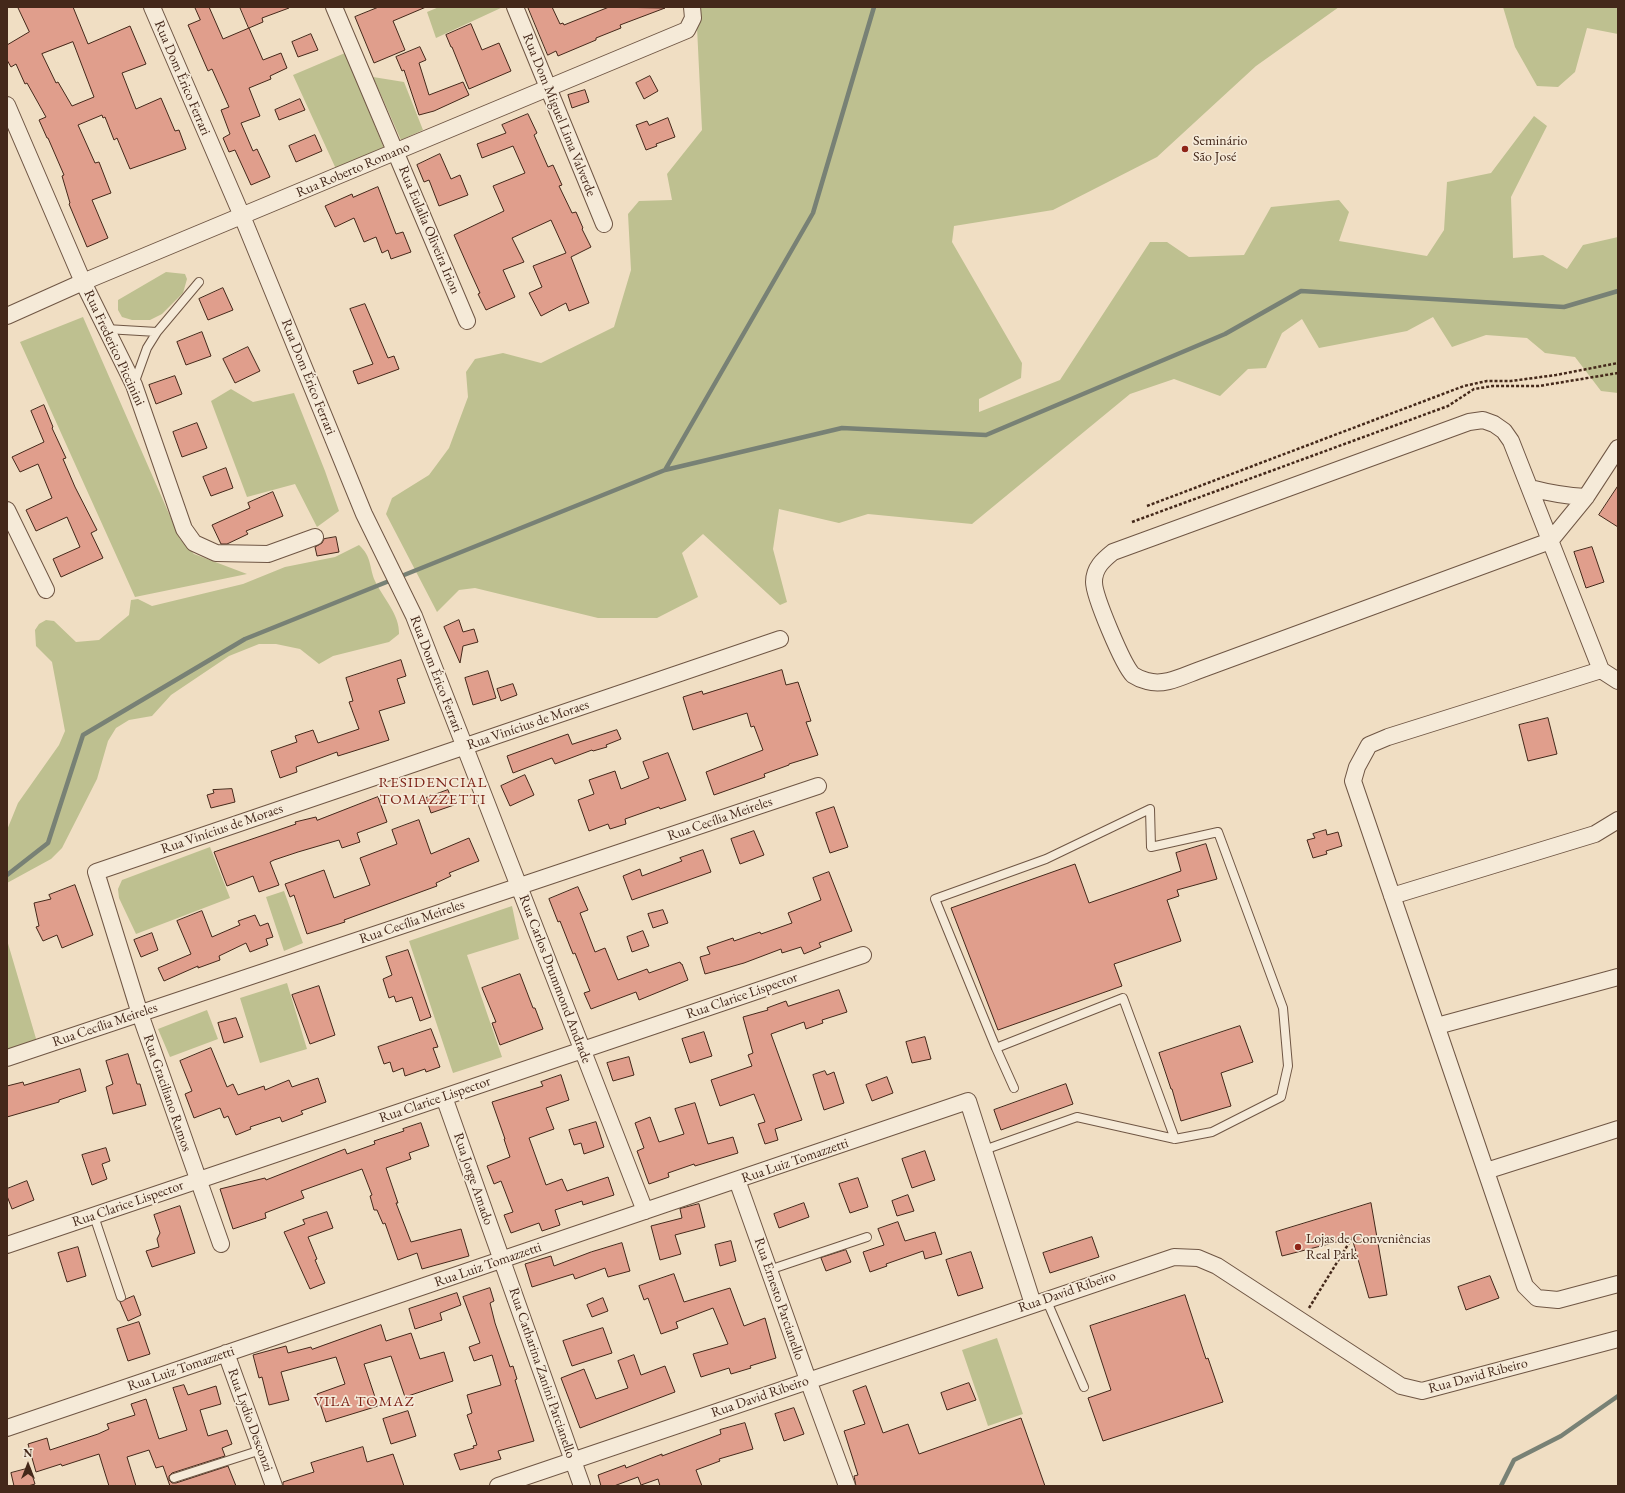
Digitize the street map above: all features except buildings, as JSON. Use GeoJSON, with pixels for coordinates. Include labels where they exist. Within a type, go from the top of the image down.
{"type":"FeatureCollection","features":[{"type":"Feature","properties":{"kind":"street","name":"Rua Dom Érico Ferrari"},"geometry":{"type":"LineString","coordinates":[[152,7],[242,216],[364,514],[414,616],[465,746]]}},
{"type":"Feature","properties":{"kind":"street","name":"Rua Eulalia Oliveira Irion"},"geometry":{"type":"LineString","coordinates":[[334,7],[467,321]]}},
{"type":"Feature","properties":{"kind":"street","name":"Rua Dom Miguel Lima Valverde"},"geometry":{"type":"LineString","coordinates":[[515,7],[604,224]]}},
{"type":"Feature","properties":{"kind":"street","name":"Rua Roberto Romano"},"geometry":{"type":"LineString","coordinates":[[7,316],[84,282],[549,89],[687,30],[693,13]]}},
{"type":"Feature","properties":{"kind":"street","name":"Rua Frederico Piccinini"},"geometry":{"type":"LineString","coordinates":[[7,105],[84,282],[134,385],[184,529],[194,543],[216,553],[268,554],[315,537]]}},
{"type":"Feature","properties":{"kind":"street"},"geometry":{"type":"LineString","coordinates":[[1618,448],[1586,496],[1550,541],[1205,668],[1160,683],[1147,681],[1133,675],[1124,661],[1096,594],[1094,581],[1096,569],[1104,559],[1113,552],[1469,422],[1484,420],[1494,424],[1504,431],[1511,441],[1530,488],[1550,541],[1601,670],[1618,681]]}},
{"type":"Feature","properties":{"kind":"street"},"geometry":{"type":"LineString","coordinates":[[1530,488],[1560,495],[1586,496]]}},
{"type":"Feature","properties":{"kind":"street"},"geometry":{"type":"LineString","coordinates":[[7,510],[46,590]]}},
{"type":"Feature","properties":{"kind":"street","name":"Rua Vinícius de Moraes"},"geometry":{"type":"LineString","coordinates":[[96,872],[780,639]]}},
{"type":"Feature","properties":{"kind":"street"},"geometry":{"type":"LineString","coordinates":[[1601,670],[1388,737],[1369,746],[1357,767],[1353,781],[1525,1286],[1536,1298],[1558,1300],[1618,1284]]}},
{"type":"Feature","properties":{"kind":"street","name":"Rua Carlos Drummond Andrade"},"geometry":{"type":"LineString","coordinates":[[465,746],[645,1211]]}},
{"type":"Feature","properties":{"kind":"street","name":"Rua Cecília Meireles"},"geometry":{"type":"LineString","coordinates":[[7,1058],[818,786]]}},
{"type":"Feature","properties":{"kind":"street"},"geometry":{"type":"LineString","coordinates":[[1392,896],[1594,834],[1618,820]]}},
{"type":"Feature","properties":{"kind":"street","name":"Rua Graciliano Ramos"},"geometry":{"type":"LineString","coordinates":[[96,872],[140,1014],[197,1181],[221,1244]]}},
{"type":"Feature","properties":{"kind":"street","name":"Rua Clarice Lispector"},"geometry":{"type":"LineString","coordinates":[[7,1245],[863,955]]}},
{"type":"Feature","properties":{"kind":"street"},"geometry":{"type":"LineString","coordinates":[[1437,1026],[1618,977]]}},
{"type":"Feature","properties":{"kind":"street","name":"Rua Jorge Amado"},"geometry":{"type":"LineString","coordinates":[[444,1097],[502,1260]]}},
{"type":"Feature","properties":{"kind":"street","name":"Rua Luiz Tomazzetti"},"geometry":{"type":"LineString","coordinates":[[7,1428],[968,1101],[984,1150]]}},
{"type":"Feature","properties":{"kind":"street"},"geometry":{"type":"LineString","coordinates":[[1486,1171],[1618,1130]]}},
{"type":"Feature","properties":{"kind":"street"},"geometry":{"type":"LineString","coordinates":[[984,1150],[1040,1302]]}},
{"type":"Feature","properties":{"kind":"street","name":"Rua Ernesto Parcianello"},"geometry":{"type":"LineString","coordinates":[[737,1180],[847,1486]]}},
{"type":"Feature","properties":{"kind":"street","name":"Rua David Ribeiro"},"geometry":{"type":"LineString","coordinates":[[498,1486],[1174,1257],[1198,1258],[1218,1266],[1401,1386],[1422,1390],[1618,1339]]}},
{"type":"Feature","properties":{"kind":"street","name":"Rua Catharina Zanini Parcianello"},"geometry":{"type":"LineString","coordinates":[[502,1260],[582,1486]]}},
{"type":"Feature","properties":{"kind":"street","name":"Rua Lydio Desconzi"},"geometry":{"type":"LineString","coordinates":[[226,1353],[274,1486]]}},
{"type":"Feature","properties":{"kind":"lane"},"geometry":{"type":"LineString","coordinates":[[134,385],[147,348],[157,332],[199,282]]}},
{"type":"Feature","properties":{"kind":"lane"},"geometry":{"type":"LineString","coordinates":[[106,329],[157,332]]}},
{"type":"Feature","properties":{"kind":"lane"},"geometry":{"type":"LineString","coordinates":[[984,1150],[1078,1117],[1175,1139],[1212,1132],[1281,1097],[1288,1066],[1282,1008],[1218,832],[1151,848],[1150,809],[1046,859],[935,899],[1014,1088]]}},
{"type":"Feature","properties":{"kind":"lane"},"geometry":{"type":"LineString","coordinates":[[996,1048],[1124,998],[1175,1139]]}},
{"type":"Feature","properties":{"kind":"lane"},"geometry":{"type":"LineString","coordinates":[[94,1216],[121,1297]]}},
{"type":"Feature","properties":{"kind":"lane"},"geometry":{"type":"LineString","coordinates":[[769,1270],[867,1237]]}},
{"type":"Feature","properties":{"kind":"lane"},"geometry":{"type":"LineString","coordinates":[[1040,1302],[1084,1387]]}},
{"type":"Feature","properties":{"kind":"lane"},"geometry":{"type":"LineString","coordinates":[[174,1478],[261,1450]]}},
{"type":"Feature","properties":{"kind":"path"},"geometry":{"type":"LineString","coordinates":[[1148,506],[1464,386],[1487,381],[1511,381],[1618,363]]}},
{"type":"Feature","properties":{"kind":"path"},"geometry":{"type":"LineString","coordinates":[[1132,522],[1448,406],[1474,389],[1493,386],[1539,386],[1618,373]]}},
{"type":"Feature","properties":{"kind":"path"},"geometry":{"type":"LineString","coordinates":[[1301,1320],[1352,1238]]}},
{"type":"Feature","properties":{"kind":"green space"},"geometry":{"type":"Polygon","coordinates":[[[439,7],[503,7],[436,38],[427,12],[439,7]]]}},
{"type":"Feature","properties":{"kind":"green space"},"geometry":{"type":"Polygon","coordinates":[[[696,7],[1339,7],[1256,66],[1157,157],[1053,210],[954,226],[952,242],[1022,363],[1021,378],[979,399],[979,412],[1060,380],[1150,242],[1167,242],[1189,257],[1244,255],[1271,207],[1339,200],[1349,212],[1339,241],[1427,256],[1444,230],[1447,182],[1491,173],[1534,116],[1547,126],[1511,197],[1513,258],[1543,255],[1567,269],[1583,245],[1618,237],[1618,393],[1601,391],[1575,357],[1545,353],[1527,338],[1486,335],[1452,347],[1433,317],[1407,331],[1319,348],[1302,319],[1282,333],[1266,368],[1248,369],[1220,396],[1174,379],[1130,394],[972,524],[868,514],[839,523],[779,509],[773,549],[787,602],[780,605],[703,534],[682,553],[698,597],[657,618],[598,618],[475,588],[459,590],[437,612],[386,514],[392,498],[429,475],[449,448],[468,397],[466,372],[475,359],[503,353],[541,363],[614,327],[631,270],[628,214],[639,201],[672,200],[667,174],[702,130],[696,7]]]}},
{"type":"Feature","properties":{"kind":"green space"},"geometry":{"type":"Polygon","coordinates":[[[1503,7],[1618,7],[1618,34],[1587,28],[1575,72],[1558,87],[1537,86],[1515,47],[1503,7]]]}},
{"type":"Feature","properties":{"kind":"green space"},"geometry":{"type":"Polygon","coordinates":[[[345,53],[384,148],[336,169],[293,75],[345,53]]]}},
{"type":"Feature","properties":{"kind":"green space"},"geometry":{"type":"Polygon","coordinates":[[[373,77],[404,82],[423,130],[401,140],[373,77]]]}},
{"type":"Feature","properties":{"kind":"green space"},"geometry":{"type":"Polygon","coordinates":[[[166,272],[185,274],[187,279],[183,293],[162,314],[150,320],[132,320],[122,317],[118,310],[118,300],[166,272]]]}},
{"type":"Feature","properties":{"kind":"green space"},"geometry":{"type":"Polygon","coordinates":[[[83,317],[180,539],[194,554],[247,574],[135,597],[20,342],[83,317]]]}},
{"type":"Feature","properties":{"kind":"green space"},"geometry":{"type":"Polygon","coordinates":[[[231,389],[253,402],[294,393],[339,511],[317,527],[295,484],[247,497],[211,401],[231,389]]]}},
{"type":"Feature","properties":{"kind":"green space"},"geometry":{"type":"Polygon","coordinates":[[[359,545],[370,562],[373,576],[378,587],[394,613],[399,627],[399,634],[389,642],[333,656],[319,664],[300,649],[276,644],[259,644],[229,656],[171,695],[152,716],[129,720],[116,728],[108,741],[97,779],[62,848],[51,859],[7,883],[7,830],[18,803],[59,745],[65,731],[52,662],[36,646],[35,630],[39,624],[46,620],[54,621],[76,642],[99,640],[129,615],[131,600],[138,599],[152,606],[243,584],[285,567],[335,557],[359,545]]]}},
{"type":"Feature","properties":{"kind":"green space"},"geometry":{"type":"Polygon","coordinates":[[[210,847],[230,898],[136,934],[119,898],[118,889],[122,880],[210,847]]]}},
{"type":"Feature","properties":{"kind":"green space"},"geometry":{"type":"Polygon","coordinates":[[[284,891],[303,943],[284,951],[266,897],[284,891]]]}},
{"type":"Feature","properties":{"kind":"green space"},"geometry":{"type":"Polygon","coordinates":[[[512,906],[519,939],[467,955],[502,1057],[453,1073],[409,941],[512,906]]]}},
{"type":"Feature","properties":{"kind":"green space"},"geometry":{"type":"Polygon","coordinates":[[[7,940],[37,1042],[7,1052],[7,940]]]}},
{"type":"Feature","properties":{"kind":"green space"},"geometry":{"type":"Polygon","coordinates":[[[287,983],[307,1049],[260,1063],[240,998],[287,983]]]}},
{"type":"Feature","properties":{"kind":"green space"},"geometry":{"type":"Polygon","coordinates":[[[207,1010],[218,1039],[170,1057],[158,1029],[207,1010]]]}},
{"type":"Feature","properties":{"kind":"green space"},"geometry":{"type":"Polygon","coordinates":[[[997,1338],[1023,1414],[988,1426],[962,1350],[997,1338]]]}},
{"type":"Feature","properties":{"kind":"waterway"},"geometry":{"type":"LineString","coordinates":[[665,470],[813,213],[874,7]]}},
{"type":"Feature","properties":{"kind":"waterway"},"geometry":{"type":"LineString","coordinates":[[7,875],[48,843],[83,735],[245,639],[665,470],[842,428],[986,435],[1225,334],[1301,291],[1564,307],[1618,291]]}},
{"type":"Feature","properties":{"kind":"waterway"},"geometry":{"type":"LineString","coordinates":[[1501,1486],[1514,1460],[1561,1436],[1618,1396]]}},
{"type":"Feature","properties":{"kind":"place","name":"Seminário São José"},"geometry":{"type":"Point","coordinates":[1185,149]}},
{"type":"Feature","properties":{"kind":"place","name":"Lojas de Conveniências Real Park"},"geometry":{"type":"Point","coordinates":[1298,1247]}},
{"type":"Feature","properties":{"kind":"district","name":"RESIDENCIAL TOMAZZETTI"},"geometry":{"type":"Point","coordinates":[433,792]}},
{"type":"Feature","properties":{"kind":"district","name":"VILA TOMAZ"},"geometry":{"type":"Point","coordinates":[364,1402]}}]}
